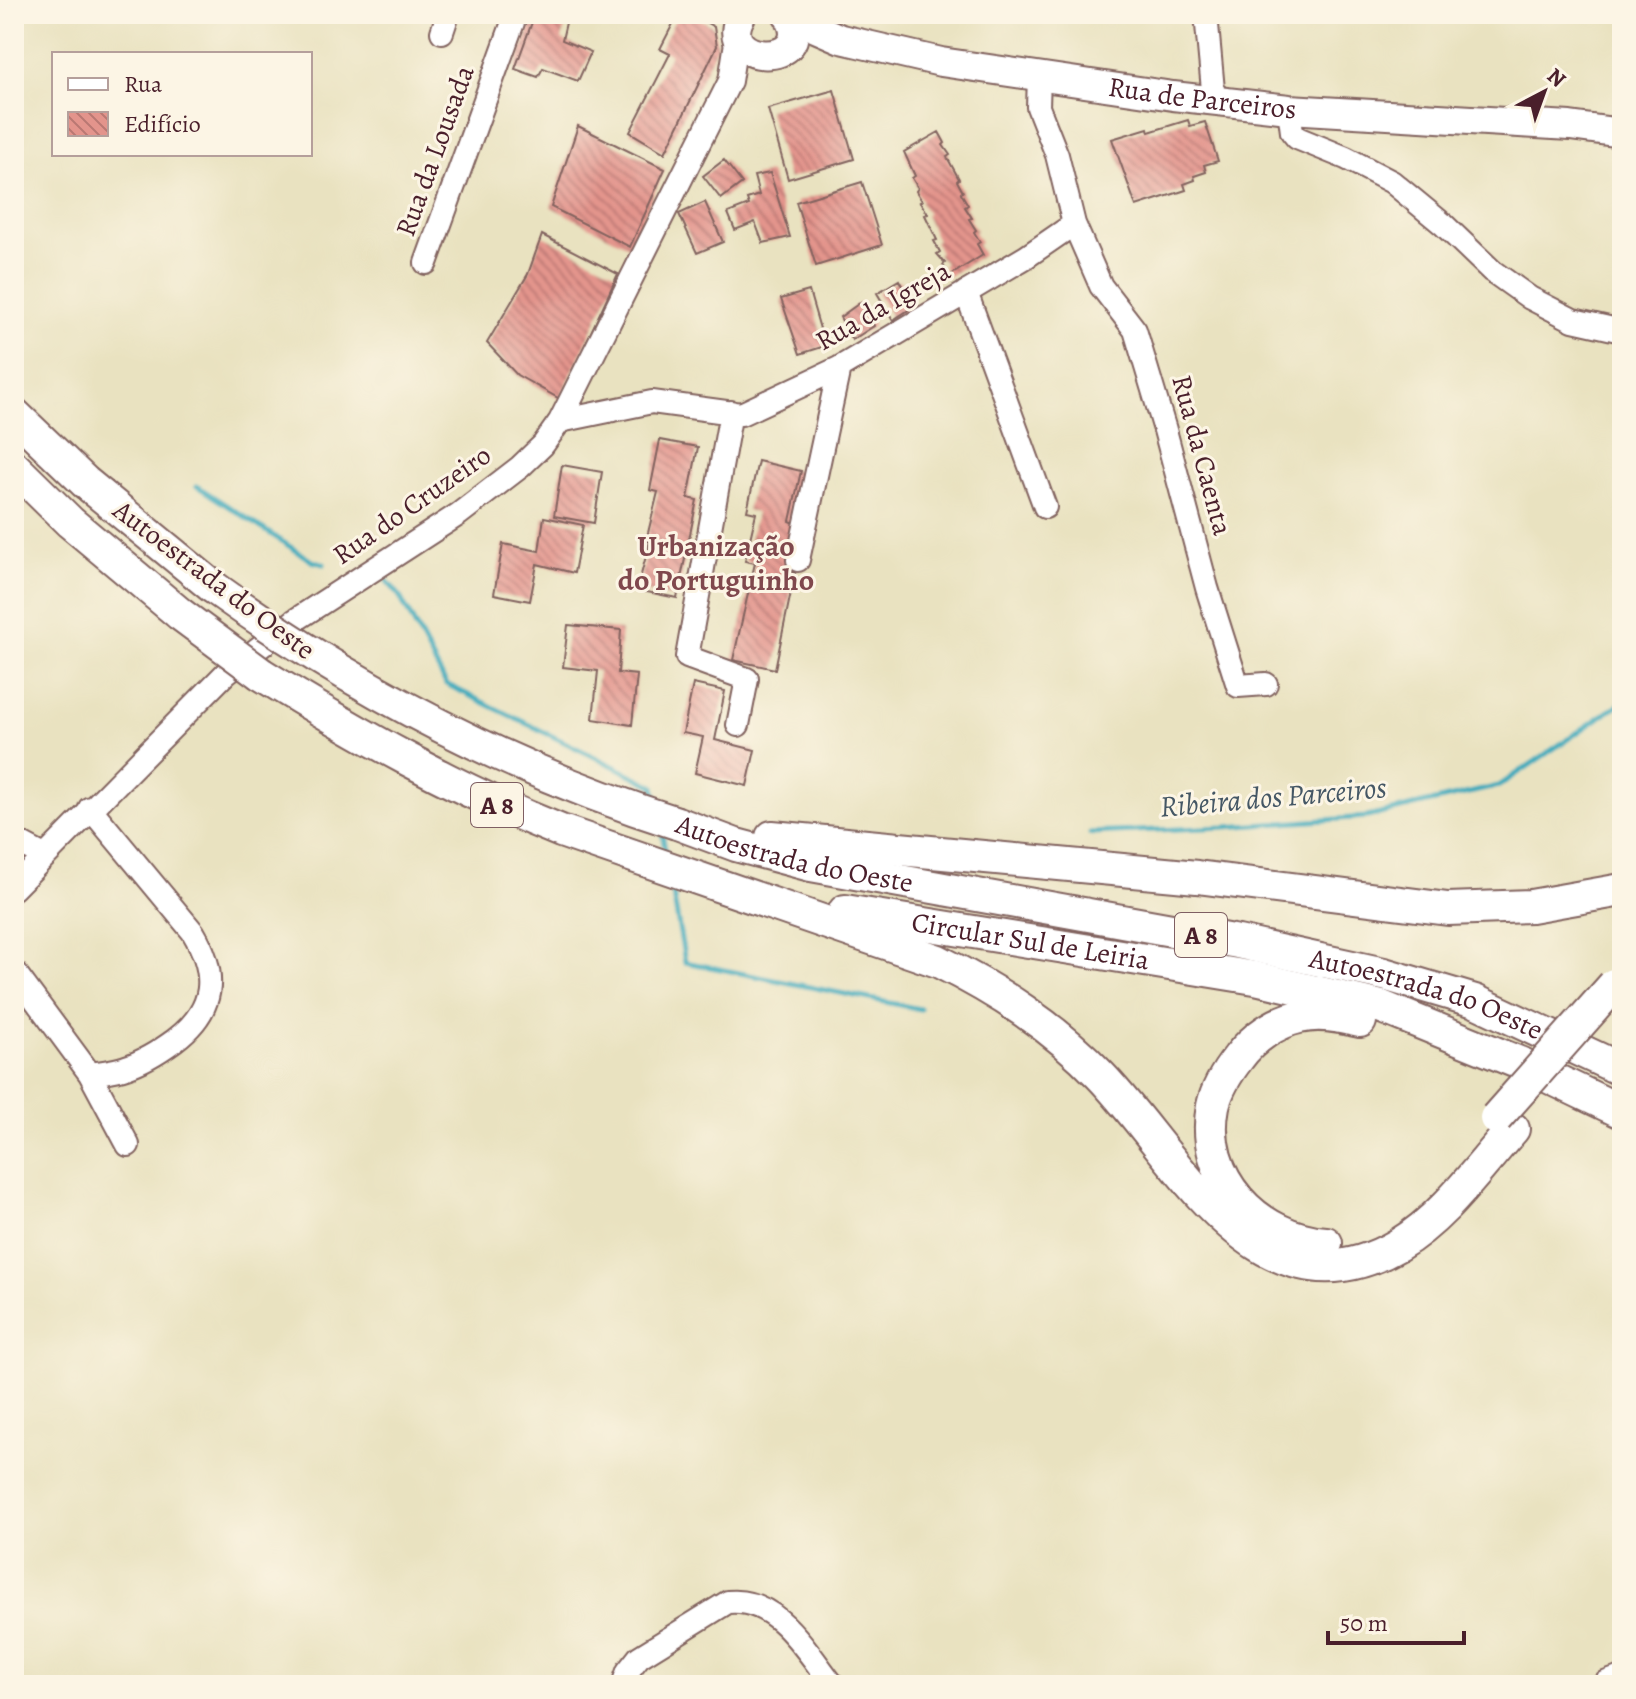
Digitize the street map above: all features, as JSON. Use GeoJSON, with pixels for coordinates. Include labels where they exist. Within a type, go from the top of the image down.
{"type":"FeatureCollection","features":[{"type":"Feature","properties":{"kind":"highway","name":"Autoestrada do Oeste"},"geometry":{"type":"LineString","coordinates":[[14,414],[85,482],[213,587],[297,645],[414,714],[544,775],[677,823],[913,884],[1238,942],[1384,974],[1475,1001],[1622,1070]]}},
{"type":"Feature","properties":{"kind":"highway","name":"Autoestrada do Oeste"},"geometry":{"type":"LineString","coordinates":[[14,467],[70,522],[180,614],[261,674],[328,716],[443,779],[504,808],[561,831],[752,895]]}},
{"type":"Feature","properties":{"kind":"highway"},"geometry":{"type":"LineString","coordinates":[[766,845],[1197,877],[1448,909],[1531,906],[1622,890]]}},
{"type":"Feature","properties":{"kind":"highway","name":"Circular Sul de Leiria"},"geometry":{"type":"LineString","coordinates":[[752,895],[1255,978],[1382,1007],[1522,1064],[1622,1112]]}},
{"type":"Feature","properties":{"kind":"highway"},"geometry":{"type":"LineString","coordinates":[[752,895],[938,961],[1018,1006],[1045,1025],[1100,1074],[1135,1113],[1198,1194],[1222,1218],[1258,1246],[1309,1264],[1345,1263],[1371,1258],[1398,1245],[1429,1222],[1504,1124],[1619,989]]}},
{"type":"Feature","properties":{"kind":"highway"},"geometry":{"type":"LineString","coordinates":[[1432,1027],[1413,1033],[1322,1014],[1298,1017],[1258,1037],[1231,1067],[1213,1106],[1213,1155],[1232,1192],[1253,1216],[1289,1237],[1326,1243],[1358,1240],[1409,1213],[1504,1124]]}},
{"type":"Feature","properties":{"kind":"main road","name":"Rua de Parceiros"},"geometry":{"type":"LineString","coordinates":[[788,16],[841,39],[941,62],[1214,101],[1289,109],[1570,126],[1622,133]]}},
{"type":"Feature","properties":{"kind":"main road"},"geometry":{"type":"LineString","coordinates":[[776,52],[793,34],[788,16]]}},
{"type":"Feature","properties":{"kind":"main road"},"geometry":{"type":"LineString","coordinates":[[737,22],[747,49],[776,52],[841,39]]}},
{"type":"Feature","properties":{"kind":"street","name":"Rua da Lousada"},"geometry":{"type":"LineString","coordinates":[[426,263],[516,14]]}},
{"type":"Feature","properties":{"kind":"street"},"geometry":{"type":"LineString","coordinates":[[1206,14],[1214,101]]}},
{"type":"Feature","properties":{"kind":"street","name":"Rua do Cruzeiro"},"geometry":{"type":"LineString","coordinates":[[14,888],[197,700],[245,657],[294,621],[459,514],[520,467],[543,445],[560,421],[730,81],[737,22]]}},
{"type":"Feature","properties":{"kind":"street","name":"Rua do Cruzeiro"},"geometry":{"type":"LineString","coordinates":[[730,81],[776,52]]}},
{"type":"Feature","properties":{"kind":"street"},"geometry":{"type":"LineString","coordinates":[[1039,76],[1038,107],[1057,155],[1074,224]]}},
{"type":"Feature","properties":{"kind":"street"},"geometry":{"type":"LineString","coordinates":[[1289,109],[1292,132],[1297,138],[1346,158],[1392,182],[1444,225],[1492,271],[1530,298],[1573,320],[1622,331]]}},
{"type":"Feature","properties":{"kind":"street","name":"Rua da Igreja"},"geometry":{"type":"LineString","coordinates":[[560,421],[652,402],[741,414],[839,368],[1026,257],[1074,224]]}},
{"type":"Feature","properties":{"kind":"street","name":"Rua da Caenta"},"geometry":{"type":"LineString","coordinates":[[1074,224],[1101,286],[1135,330],[1207,588],[1238,686],[1266,684]]}},
{"type":"Feature","properties":{"kind":"street"},"geometry":{"type":"LineString","coordinates":[[966,292],[1045,507]]}},
{"type":"Feature","properties":{"kind":"street"},"geometry":{"type":"LineString","coordinates":[[798,560],[839,368]]}},
{"type":"Feature","properties":{"kind":"street"},"geometry":{"type":"LineString","coordinates":[[731,412],[687,657],[747,679],[738,725]]}},
{"type":"Feature","properties":{"kind":"street"},"geometry":{"type":"LineString","coordinates":[[90,808],[193,932],[206,959],[209,986],[205,1008],[193,1026],[155,1055],[125,1067],[90,1074]]}},
{"type":"Feature","properties":{"kind":"street"},"geometry":{"type":"LineString","coordinates":[[14,840],[44,856]]}},
{"type":"Feature","properties":{"kind":"street"},"geometry":{"type":"LineString","coordinates":[[14,971],[90,1074],[128,1145]]}},
{"type":"Feature","properties":{"kind":"street"},"geometry":{"type":"LineString","coordinates":[[623,1685],[628,1671],[639,1657],[728,1602],[744,1601],[763,1608],[782,1623],[833,1685]]}},
{"type":"Feature","properties":{"kind":"building"},"geometry":{"type":"Polygon","coordinates":[[[535,14],[568,14],[562,40],[591,52],[578,81],[543,68],[538,77],[515,69],[535,14]]]}},
{"type":"Feature","properties":{"kind":"building"},"geometry":{"type":"Polygon","coordinates":[[[678,14],[691,14],[714,27],[717,46],[665,153],[630,132],[670,54],[660,49],[678,14]]]}},
{"type":"Feature","properties":{"kind":"building"},"geometry":{"type":"Polygon","coordinates":[[[834,90],[854,159],[788,179],[768,109],[834,90]]]}},
{"type":"Feature","properties":{"kind":"building"},"geometry":{"type":"Polygon","coordinates":[[[1188,120],[1190,126],[1205,122],[1218,161],[1204,165],[1206,172],[1184,184],[1186,190],[1136,206],[1112,139],[1188,120]]]}},
{"type":"Feature","properties":{"kind":"building"},"geometry":{"type":"Polygon","coordinates":[[[578,126],[665,169],[630,247],[551,207],[578,126]]]}},
{"type":"Feature","properties":{"kind":"building"},"geometry":{"type":"Polygon","coordinates":[[[939,132],[950,155],[947,157],[959,179],[961,193],[968,205],[965,207],[972,218],[969,219],[976,230],[974,232],[980,242],[977,244],[983,255],[949,276],[943,265],[945,263],[937,254],[940,252],[934,241],[937,240],[925,215],[928,214],[920,202],[916,191],[918,188],[912,178],[915,176],[904,152],[939,132]]]}},
{"type":"Feature","properties":{"kind":"building"},"geometry":{"type":"Polygon","coordinates":[[[724,160],[742,183],[721,199],[703,176],[724,160]]]}},
{"type":"Feature","properties":{"kind":"building"},"geometry":{"type":"Polygon","coordinates":[[[770,173],[790,237],[763,243],[755,222],[735,230],[728,213],[749,205],[747,199],[759,195],[754,176],[770,173]]]}},
{"type":"Feature","properties":{"kind":"building"},"geometry":{"type":"Polygon","coordinates":[[[862,182],[882,245],[816,266],[796,202],[862,182]]]}},
{"type":"Feature","properties":{"kind":"building"},"geometry":{"type":"Polygon","coordinates":[[[705,202],[723,242],[697,253],[679,214],[705,202]]]}},
{"type":"Feature","properties":{"kind":"building"},"geometry":{"type":"Polygon","coordinates":[[[542,235],[618,274],[560,399],[517,375],[487,343],[528,274],[542,235]]]}},
{"type":"Feature","properties":{"kind":"building"},"geometry":{"type":"Polygon","coordinates":[[[899,280],[913,307],[893,320],[877,293],[899,280]]]}},
{"type":"Feature","properties":{"kind":"building"},"geometry":{"type":"Polygon","coordinates":[[[809,291],[825,346],[800,354],[781,299],[809,291]]]}},
{"type":"Feature","properties":{"kind":"building"},"geometry":{"type":"Polygon","coordinates":[[[861,302],[874,326],[852,340],[840,317],[861,302]]]}},
{"type":"Feature","properties":{"kind":"building"},"geometry":{"type":"Polygon","coordinates":[[[660,440],[698,447],[688,498],[697,500],[677,598],[637,590],[650,541],[646,541],[658,492],[650,490],[660,440]]]}},
{"type":"Feature","properties":{"kind":"building"},"geometry":{"type":"Polygon","coordinates":[[[758,461],[801,471],[790,521],[799,525],[788,571],[795,573],[775,669],[733,660],[755,563],[745,561],[756,513],[747,511],[758,461]]]}},
{"type":"Feature","properties":{"kind":"building"},"geometry":{"type":"Polygon","coordinates":[[[562,465],[602,472],[594,523],[554,516],[562,465]]]}},
{"type":"Feature","properties":{"kind":"building"},"geometry":{"type":"Polygon","coordinates":[[[544,517],[583,525],[574,573],[537,564],[530,601],[494,594],[503,544],[539,551],[544,517]]]}},
{"type":"Feature","properties":{"kind":"building"},"geometry":{"type":"Polygon","coordinates":[[[568,625],[621,630],[618,673],[637,675],[632,725],[593,719],[598,671],[563,667],[568,625]]]}},
{"type":"Feature","properties":{"kind":"building"},"geometry":{"type":"Polygon","coordinates":[[[693,684],[725,691],[715,740],[755,750],[747,786],[695,773],[703,737],[683,733],[693,684]]]}},
{"type":"Feature","properties":{"kind":"waterway","name":"Ribeira dos Parceiros"},"geometry":{"type":"LineString","coordinates":[[197,486],[312,561],[324,564]]}},
{"type":"Feature","properties":{"kind":"waterway","name":"Ribeira dos Parceiros"},"geometry":{"type":"LineString","coordinates":[[387,581],[399,595],[446,684],[654,786],[658,806]]}},
{"type":"Feature","properties":{"kind":"waterway","name":"Ribeira dos Parceiros"},"geometry":{"type":"LineString","coordinates":[[1090,833],[1367,817],[1499,786],[1622,702]]}},
{"type":"Feature","properties":{"kind":"waterway","name":"Ribeira dos Parceiros"},"geometry":{"type":"LineString","coordinates":[[662,831],[666,857]]}},
{"type":"Feature","properties":{"kind":"waterway","name":"Ribeira dos Parceiros"},"geometry":{"type":"LineString","coordinates":[[671,882],[685,962],[920,1009]]}},
{"type":"Feature","properties":{"kind":"district","name":"Urbanização do Portuguinho"},"geometry":{"type":"Point","coordinates":[716,563]}}]}
